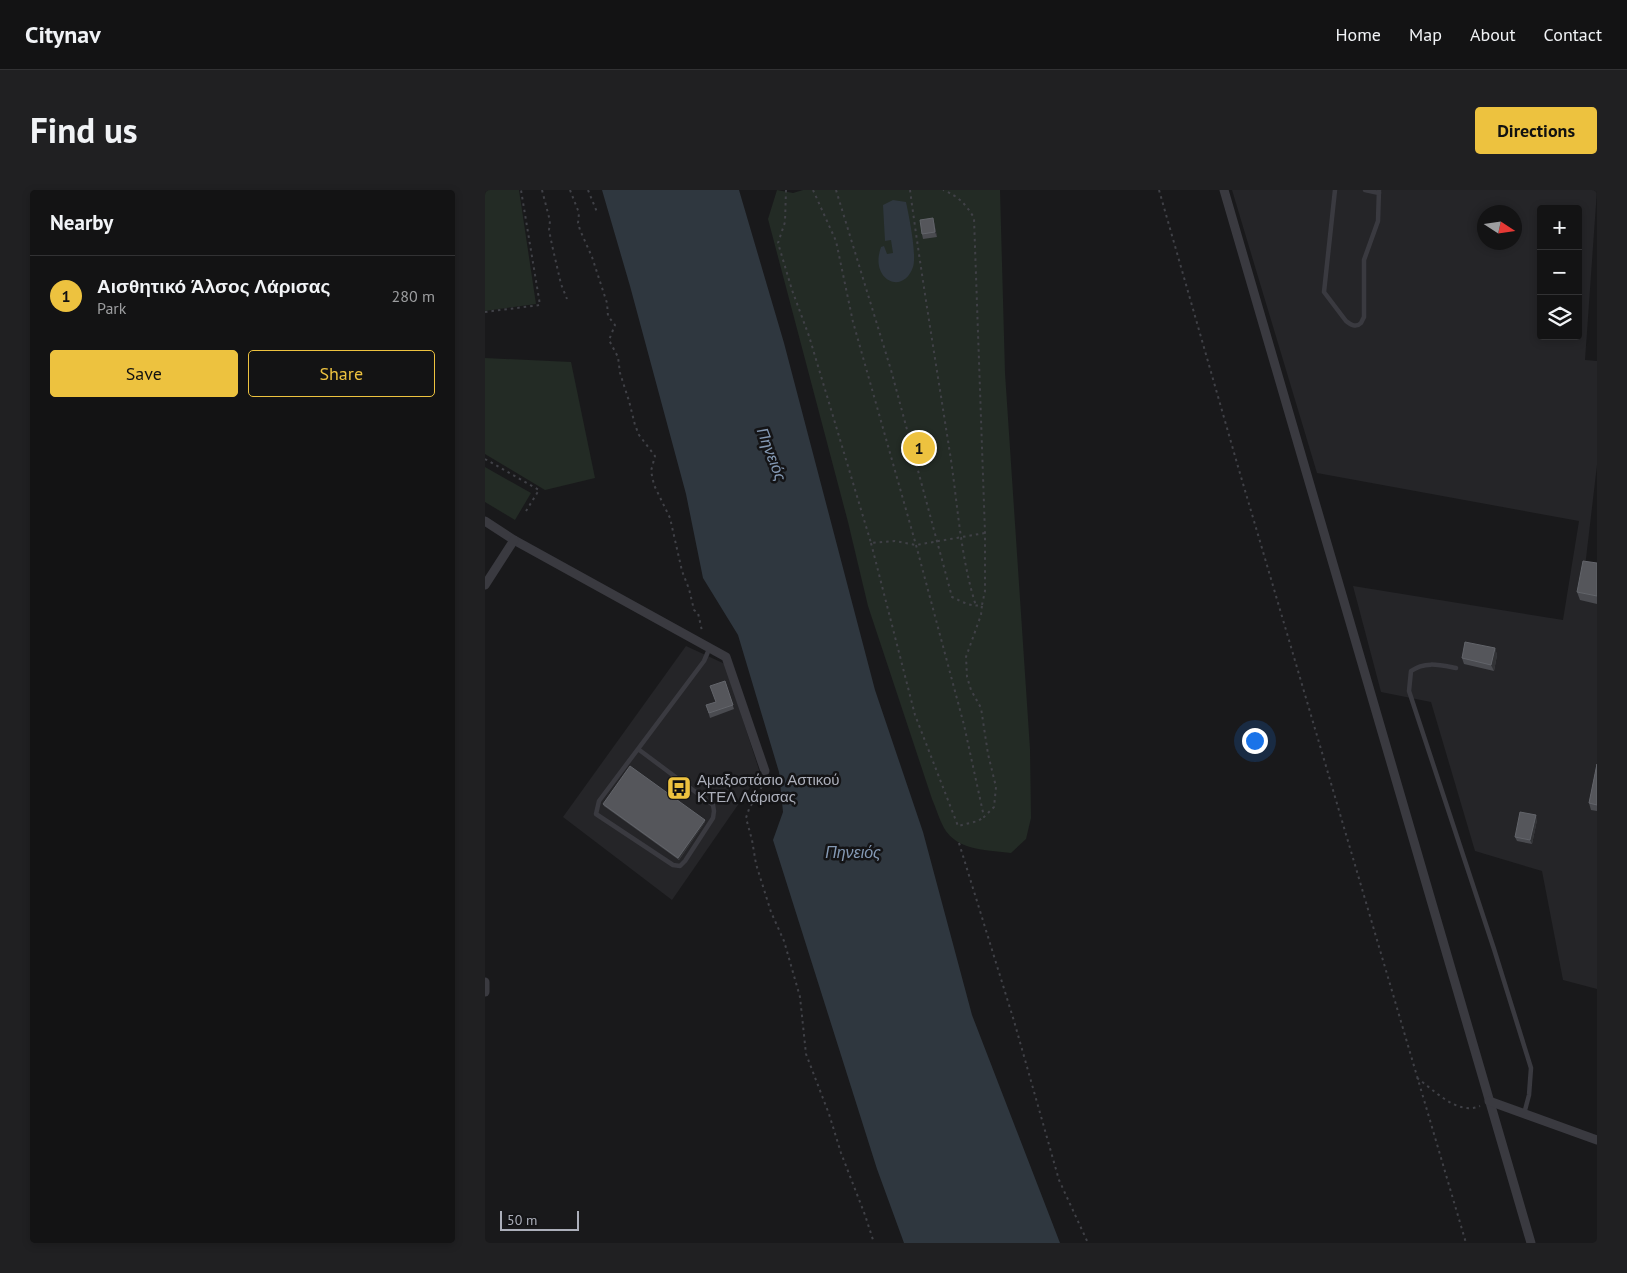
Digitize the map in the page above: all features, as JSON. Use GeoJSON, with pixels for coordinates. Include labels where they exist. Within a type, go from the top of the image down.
{"type":"FeatureCollection","features":[{"type":"Feature","properties":{"kind":"street"},"geometry":{"type":"LineString","coordinates":[[1224,190],[1531,1243]]}},
{"type":"Feature","properties":{"kind":"street"},"geometry":{"type":"LineString","coordinates":[[485,521],[514,540],[721,653],[728,660],[765,771]]}},
{"type":"Feature","properties":{"kind":"street"},"geometry":{"type":"LineString","coordinates":[[485,586],[489,571],[514,540]]}},
{"type":"Feature","properties":{"kind":"street"},"geometry":{"type":"LineString","coordinates":[[485,982],[485,992]]}},
{"type":"Feature","properties":{"kind":"street"},"geometry":{"type":"LineString","coordinates":[[1489,1101],[1597,1140]]}},
{"type":"Feature","properties":{"kind":"lane"},"geometry":{"type":"LineString","coordinates":[[1335,190],[1324,292],[1346,321],[1353,326],[1359,325],[1363,318],[1365,260],[1378,221],[1379,191],[1365,190]]}},
{"type":"Feature","properties":{"kind":"lane"},"geometry":{"type":"LineString","coordinates":[[638,749],[713,805],[713,818],[679,866],[673,866],[596,814],[599,802],[638,749],[704,661],[710,647]]}},
{"type":"Feature","properties":{"kind":"lane"},"geometry":{"type":"LineString","coordinates":[[1456,668],[1438,664],[1419,666],[1411,671],[1409,691],[1531,1068],[1529,1095],[1524,1114]]}},
{"type":"Feature","properties":{"kind":"path"},"geometry":{"type":"LineString","coordinates":[[485,312],[540,305],[521,190]]}},
{"type":"Feature","properties":{"kind":"path"},"geometry":{"type":"LineString","coordinates":[[542,190],[550,220],[549,230],[552,245],[561,284],[567,299]]}},
{"type":"Feature","properties":{"kind":"path"},"geometry":{"type":"LineString","coordinates":[[570,190],[579,213],[579,230],[598,273],[607,303],[608,316],[615,325],[609,340],[618,357],[620,373],[632,418],[639,435],[655,456],[651,470],[654,485],[670,518],[682,571],[695,610],[698,613],[702,631]]}},
{"type":"Feature","properties":{"kind":"path"},"geometry":{"type":"LineString","coordinates":[[588,190],[597,212]]}},
{"type":"Feature","properties":{"kind":"path"},"geometry":{"type":"LineString","coordinates":[[786,190],[785,222],[778,243],[792,290],[809,336],[871,543],[915,715],[957,826],[979,822],[994,807],[997,787],[988,754],[981,708],[971,690],[967,677],[966,657],[981,615],[985,591],[985,533],[974,218],[966,204],[953,194],[943,190]]}},
{"type":"Feature","properties":{"kind":"path"},"geometry":{"type":"LineString","coordinates":[[813,190],[836,241],[853,322],[916,545],[964,725],[984,817]]}},
{"type":"Feature","properties":{"kind":"path"},"geometry":{"type":"LineString","coordinates":[[836,190],[891,370],[952,597],[968,605],[982,605]]}},
{"type":"Feature","properties":{"kind":"path"},"geometry":{"type":"LineString","coordinates":[[910,190],[924,296],[962,537],[970,585],[976,606]]}},
{"type":"Feature","properties":{"kind":"path"},"geometry":{"type":"LineString","coordinates":[[1159,190],[1466,1243]]}},
{"type":"Feature","properties":{"kind":"path"},"geometry":{"type":"LineString","coordinates":[[485,459],[539,490],[526,510]]}},
{"type":"Feature","properties":{"kind":"path"},"geometry":{"type":"LineString","coordinates":[[871,543],[895,541],[916,545],[985,533]]}},
{"type":"Feature","properties":{"kind":"path"},"geometry":{"type":"LineString","coordinates":[[765,771],[765,781],[746,818],[756,864],[792,969],[799,997],[806,1054],[874,1243]]}},
{"type":"Feature","properties":{"kind":"path"},"geometry":{"type":"LineString","coordinates":[[959,843],[1014,1021],[1059,1180],[1088,1243]]}},
{"type":"Feature","properties":{"kind":"path"},"geometry":{"type":"LineString","coordinates":[[1417,1078],[1464,1108],[1478,1107],[1489,1101]]}},
{"type":"Feature","properties":{"kind":"shaded area"},"geometry":{"type":"Polygon","coordinates":[[[485,190],[519,190],[536,304],[485,311],[485,190]]]}},
{"type":"Feature","properties":{"kind":"shaded area"},"geometry":{"type":"Polygon","coordinates":[[[777,190],[793,193],[803,190],[1000,190],[1005,373],[1030,749],[1031,818],[1026,839],[1011,853],[974,848],[957,841],[944,828],[932,799],[868,606],[848,522],[768,219],[777,190]]]}},
{"type":"Feature","properties":{"kind":"shaded area"},"geometry":{"type":"Polygon","coordinates":[[[1232,190],[1597,190],[1585,360],[1597,361],[1597,465],[1585,567],[1597,569],[1597,989],[1563,980],[1542,871],[1475,851],[1431,702],[1381,692],[1353,586],[1563,620],[1579,521],[1317,473],[1232,190]]]}},
{"type":"Feature","properties":{"kind":"shaded area"},"geometry":{"type":"Polygon","coordinates":[[[485,358],[571,362],[595,478],[545,490],[485,454],[485,358]]]}},
{"type":"Feature","properties":{"kind":"shaded area"},"geometry":{"type":"Polygon","coordinates":[[[485,467],[531,493],[515,520],[485,502],[485,467]]]}},
{"type":"Feature","properties":{"kind":"shaded area"},"geometry":{"type":"Polygon","coordinates":[[[686,646],[725,664],[760,773],[672,900],[563,817],[686,646]]]}},
{"type":"Feature","properties":{"kind":"water","name":"Πηνειός"},"geometry":{"type":"Polygon","coordinates":[[[602,190],[739,190],[784,343],[875,690],[923,832],[972,1015],[1060,1243],[904,1243],[877,1169],[773,840],[783,812],[779,772],[738,635],[703,578],[686,494],[602,190]]]}},
{"type":"Feature","properties":{"kind":"water"},"geometry":{"type":"Polygon","coordinates":[[[893,200],[906,202],[914,254],[913,267],[908,276],[902,281],[895,282],[883,275],[879,259],[881,247],[884,246],[887,254],[893,253],[891,240],[885,241],[883,205],[893,200]]]}},
{"type":"Feature","properties":{"kind":"building"},"geometry":{"type":"Polygon","coordinates":[[[933,218],[935,232],[922,234],[920,220],[933,218]]]}},
{"type":"Feature","properties":{"kind":"building"},"geometry":{"type":"Polygon","coordinates":[[[1583,561],[1597,563],[1597,596],[1577,592],[1583,561]]]}},
{"type":"Feature","properties":{"kind":"building"},"geometry":{"type":"Polygon","coordinates":[[[1465,642],[1495,648],[1491,665],[1462,658],[1465,642]]]}},
{"type":"Feature","properties":{"kind":"building"},"geometry":{"type":"Polygon","coordinates":[[[725,681],[733,705],[709,713],[706,705],[716,702],[710,686],[725,681]]]}},
{"type":"Feature","properties":{"kind":"building"},"geometry":{"type":"Polygon","coordinates":[[[1597,764],[1597,805],[1589,803],[1597,764]]]}},
{"type":"Feature","properties":{"kind":"building"},"geometry":{"type":"Polygon","coordinates":[[[630,766],[705,820],[678,858],[603,804],[630,766]]]}},
{"type":"Feature","properties":{"kind":"building"},"geometry":{"type":"Polygon","coordinates":[[[1520,812],[1536,815],[1530,840],[1515,837],[1520,812]]]}},
{"type":"Feature","properties":{"kind":"place","name":"Αισθητικό Άλσος Λάρισας"},"geometry":{"type":"Point","coordinates":[919,448]}},
{"type":"Feature","properties":{"kind":"place","name":"Αμαξοστάσιο Αστικού ΚΤΕΛ Λάρισας"},"geometry":{"type":"Point","coordinates":[679,788]}}]}
